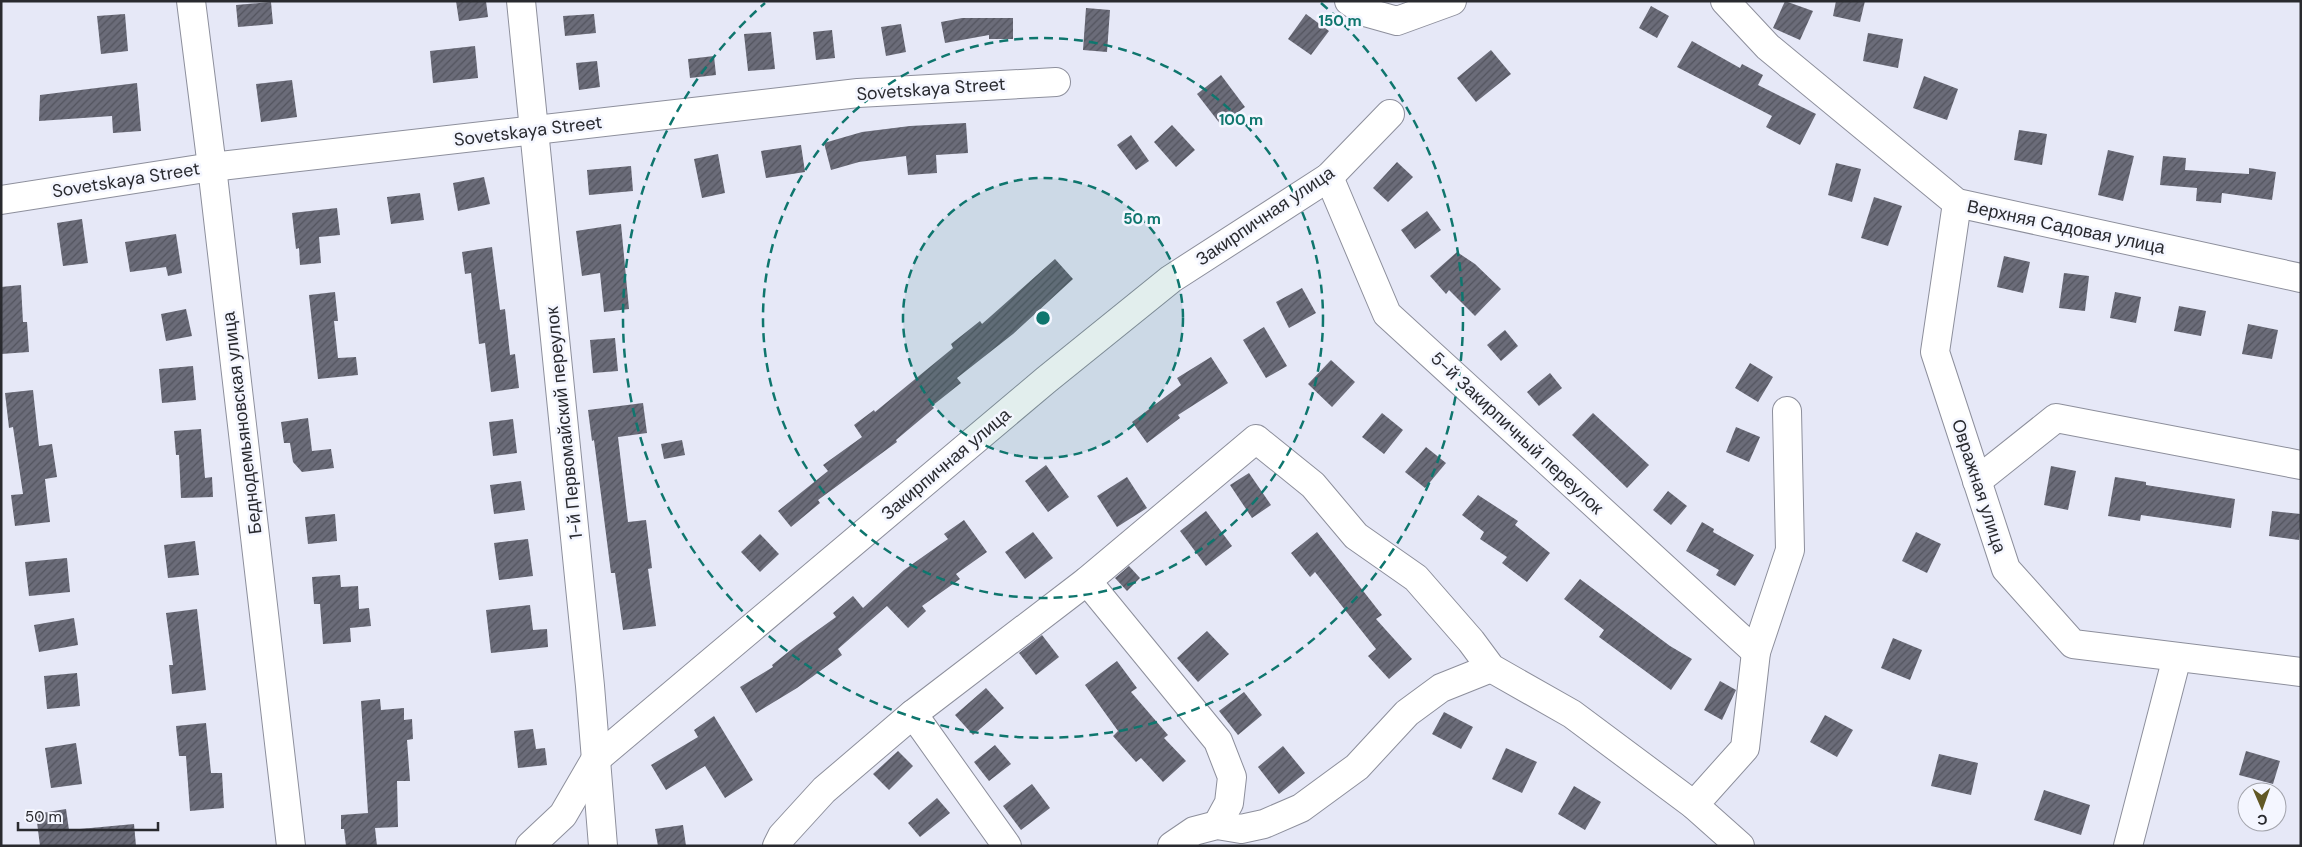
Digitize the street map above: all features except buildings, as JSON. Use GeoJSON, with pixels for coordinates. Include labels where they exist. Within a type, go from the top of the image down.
{"type":"FeatureCollection","features":[{"type":"Feature","properties":{"kind":"street","name":"Беднодемьяновская улица"},"geometry":{"type":"LineString","coordinates":[[191,1],[291,846]]}},
{"type":"Feature","properties":{"kind":"street","name":"1-й Первомайский переулок"},"geometry":{"type":"LineString","coordinates":[[521,1],[590,686],[602,846]]}},
{"type":"Feature","properties":{"kind":"street"},"geometry":{"type":"LineString","coordinates":[[1357,7],[1398,21],[1452,1]]}},
{"type":"Feature","properties":{"kind":"street","name":"Верхняя Садовая улица"},"geometry":{"type":"LineString","coordinates":[[1725,1],[1768,47],[1957,203],[2301,278]]}},
{"type":"Feature","properties":{"kind":"street","name":"Sovetskaya Street"},"geometry":{"type":"LineString","coordinates":[[1,200],[212,167],[858,93],[1056,82]]}},
{"type":"Feature","properties":{"kind":"street","name":"Закирпичная улица"},"geometry":{"type":"LineString","coordinates":[[530,846],[563,814],[595,760],[1170,278],[1329,177],[1390,114]]}},
{"type":"Feature","properties":{"kind":"street","name":"5-й Закирпичный переулок"},"geometry":{"type":"LineString","coordinates":[[1329,177],[1387,314],[1756,652]]}},
{"type":"Feature","properties":{"kind":"street","name":"Овражная улица"},"geometry":{"type":"LineString","coordinates":[[1957,203],[1935,352],[2006,569],[2073,644],[2301,672]]}},
{"type":"Feature","properties":{"kind":"street"},"geometry":{"type":"LineString","coordinates":[[1694,805],[1746,748],[1756,652],[1790,550],[1787,411]]}},
{"type":"Feature","properties":{"kind":"street"},"geometry":{"type":"LineString","coordinates":[[1977,481],[2056,418],[2301,465]]}},
{"type":"Feature","properties":{"kind":"street"},"geometry":{"type":"LineString","coordinates":[[778,846],[782,836],[824,790],[913,714],[1087,581],[1256,439],[1313,485],[1356,536],[1416,578],[1471,641],[1491,668],[1572,714],[1694,805],[1740,846]]}},
{"type":"Feature","properties":{"kind":"street"},"geometry":{"type":"LineString","coordinates":[[1087,581],[1218,741],[1232,777],[1229,803],[1217,825]]}},
{"type":"Feature","properties":{"kind":"street"},"geometry":{"type":"LineString","coordinates":[[2128,846],[2177,657]]}},
{"type":"Feature","properties":{"kind":"street"},"geometry":{"type":"LineString","coordinates":[[1172,846],[1194,831],[1217,825],[1241,829],[1264,824],[1301,808],[1357,768],[1407,713],[1440,688],[1491,668]]}},
{"type":"Feature","properties":{"kind":"street"},"geometry":{"type":"LineString","coordinates":[[913,714],[1007,846]]}}]}
